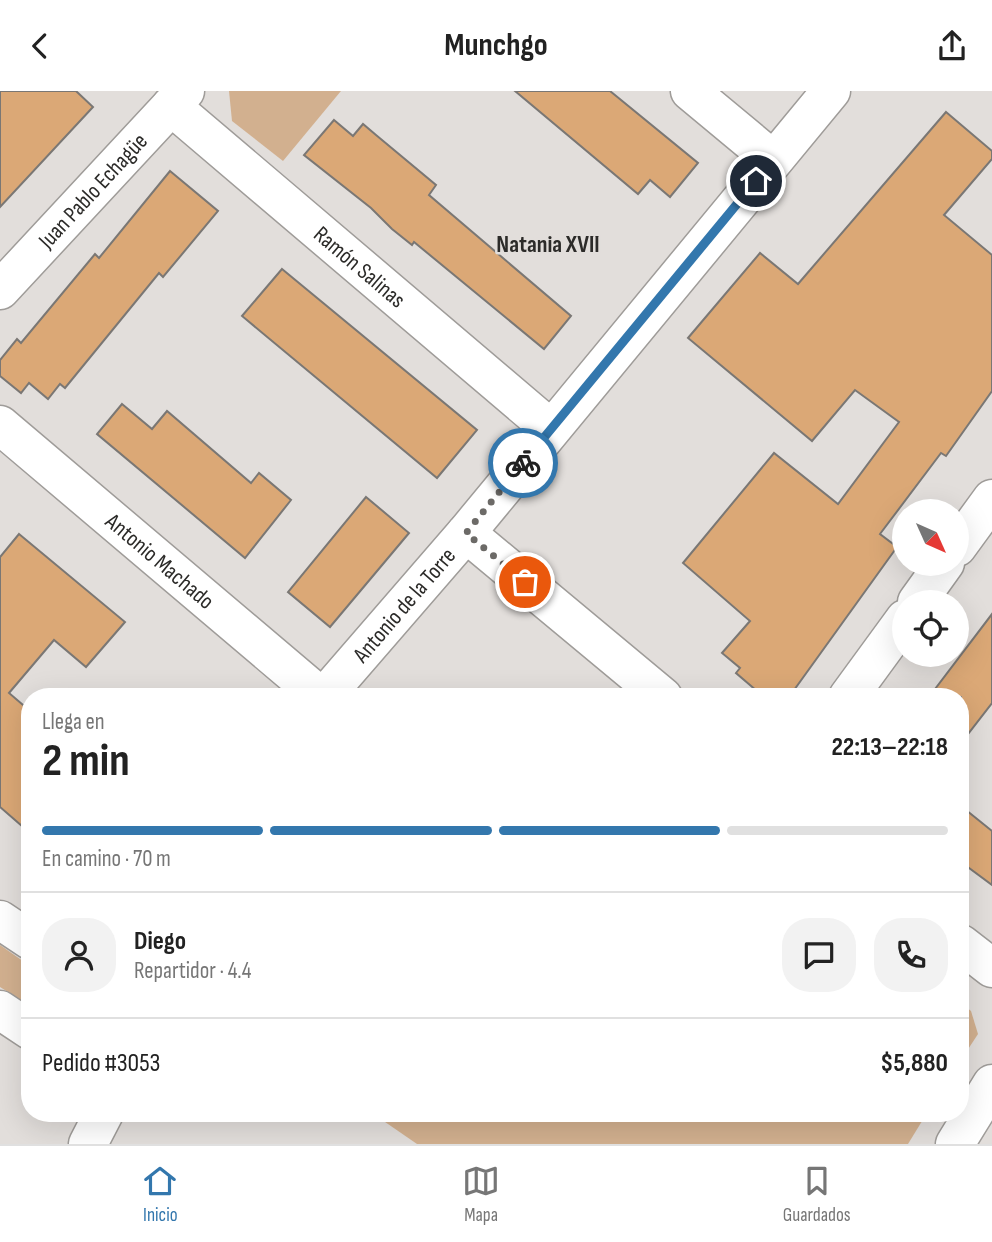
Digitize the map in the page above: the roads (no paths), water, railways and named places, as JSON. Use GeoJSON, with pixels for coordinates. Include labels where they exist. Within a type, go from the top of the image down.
{"type":"FeatureCollection","features":[{"type":"Feature","properties":{"kind":"street"},"geometry":{"type":"LineString","coordinates":[[690,91],[773,160]]}},
{"type":"Feature","properties":{"kind":"street","name":"Antonio de la Torre"},"geometry":{"type":"LineString","coordinates":[[331,688],[466,533],[831,91]]}},
{"type":"Feature","properties":{"kind":"street","name":"Juan Pablo Echagüe"},"geometry":{"type":"LineString","coordinates":[[0,290],[178,98]]}},
{"type":"Feature","properties":{"kind":"street","name":"Ramón Salinas"},"geometry":{"type":"LineString","coordinates":[[178,98],[551,429]]}},
{"type":"Feature","properties":{"kind":"street","name":"Antonio Machado"},"geometry":{"type":"LineString","coordinates":[[0,425],[312,688]]}},
{"type":"Feature","properties":{"kind":"street"},"geometry":{"type":"LineString","coordinates":[[970,529],[992,499]]}},
{"type":"Feature","properties":{"kind":"street"},"geometry":{"type":"LineString","coordinates":[[466,533],[652,688]]}},
{"type":"Feature","properties":{"kind":"street"},"geometry":{"type":"LineString","coordinates":[[855,688],[892,637]]}},
{"type":"Feature","properties":{"kind":"street"},"geometry":{"type":"LineString","coordinates":[[0,920],[21,934]]}},
{"type":"Feature","properties":{"kind":"street"},"geometry":{"type":"LineString","coordinates":[[969,950],[992,968]]}},
{"type":"Feature","properties":{"kind":"street"},"geometry":{"type":"LineString","coordinates":[[0,1010],[21,1024]]}},
{"type":"Feature","properties":{"kind":"street"},"geometry":{"type":"LineString","coordinates":[[969,1121],[992,1084]]}},
{"type":"Feature","properties":{"kind":"street"},"geometry":{"type":"LineString","coordinates":[[88,1144],[99,1122]]}},
{"type":"Feature","properties":{"kind":"street"},"geometry":{"type":"LineString","coordinates":[[955,1144],[969,1122]]}},
{"type":"Feature","properties":{"kind":"district","name":"Natania XVII"},"geometry":{"type":"Point","coordinates":[548,244]}}]}
